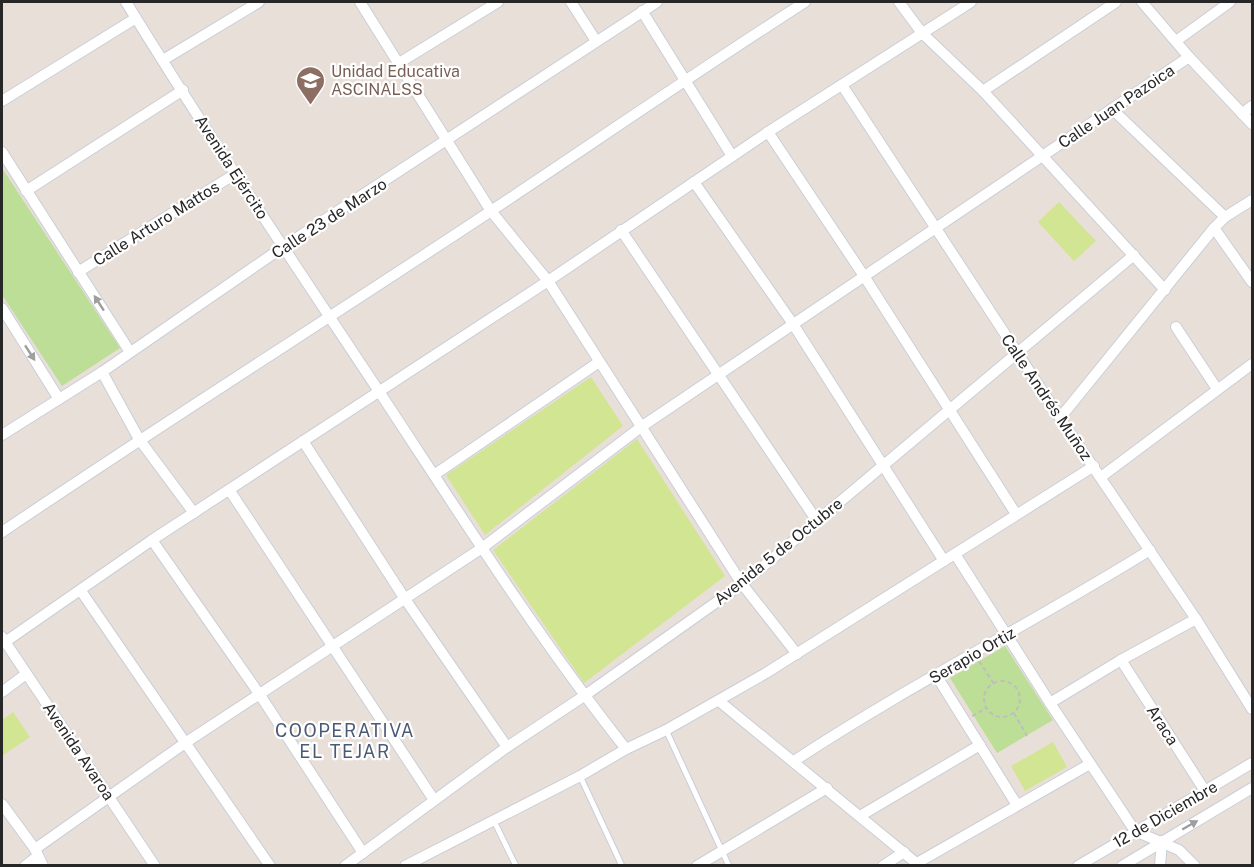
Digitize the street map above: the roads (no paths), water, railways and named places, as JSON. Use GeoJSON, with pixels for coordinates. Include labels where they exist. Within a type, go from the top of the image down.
{"type":"FeatureCollection","features":[{"type":"Feature","properties":{"kind":"street","name":"Avenida Ejército"},"geometry":{"type":"LineString","coordinates":[[126,2],[235,174],[482,548],[584,696],[626,749]]}},
{"type":"Feature","properties":{"kind":"street"},"geometry":{"type":"LineString","coordinates":[[163,60],[259,2]]}},
{"type":"Feature","properties":{"kind":"street"},"geometry":{"type":"LineString","coordinates":[[360,2],[491,211],[548,281],[742,584],[797,654]]}},
{"type":"Feature","properties":{"kind":"street"},"geometry":{"type":"LineString","coordinates":[[399,63],[498,2]]}},
{"type":"Feature","properties":{"kind":"street"},"geometry":{"type":"LineString","coordinates":[[572,2],[596,41]]}},
{"type":"Feature","properties":{"kind":"street","name":"Calle 23 de Marzo"},"geometry":{"type":"LineString","coordinates":[[2,435],[102,372],[283,247],[657,2]]}},
{"type":"Feature","properties":{"kind":"street"},"geometry":{"type":"LineString","coordinates":[[2,532],[805,2]]}},
{"type":"Feature","properties":{"kind":"street"},"geometry":{"type":"LineString","coordinates":[[899,2],[922,33],[983,91],[1165,290]]}},
{"type":"Feature","properties":{"kind":"street"},"geometry":{"type":"LineString","coordinates":[[3,640],[81,591],[152,540],[548,281],[768,132],[971,2]]}},
{"type":"Feature","properties":{"kind":"street"},"geometry":{"type":"LineString","coordinates":[[983,91],[1116,2]]}},
{"type":"Feature","properties":{"kind":"street"},"geometry":{"type":"LineString","coordinates":[[1142,2],[1189,57],[1252,124]]}},
{"type":"Feature","properties":{"kind":"street"},"geometry":{"type":"LineString","coordinates":[[1176,41],[1230,2]]}},
{"type":"Feature","properties":{"kind":"street"},"geometry":{"type":"LineString","coordinates":[[642,11],[732,156]]}},
{"type":"Feature","properties":{"kind":"street"},"geometry":{"type":"LineString","coordinates":[[2,101],[136,18]]}},
{"type":"Feature","properties":{"kind":"street","name":"Calle Juan Pazoica"},"geometry":{"type":"LineString","coordinates":[[25,866],[110,796],[185,743],[482,548],[641,427],[1189,57]]}},
{"type":"Feature","properties":{"kind":"street","name":"Calle Andrés Muñoz"},"geometry":{"type":"LineString","coordinates":[[842,85],[1060,418],[1196,619],[1252,710]]}},
{"type":"Feature","properties":{"kind":"street"},"geometry":{"type":"LineString","coordinates":[[26,191],[183,90]]}},
{"type":"Feature","properties":{"kind":"street"},"geometry":{"type":"LineString","coordinates":[[1242,114],[1252,106]]}},
{"type":"Feature","properties":{"kind":"street"},"geometry":{"type":"LineString","coordinates":[[1112,109],[1225,218]]}},
{"type":"Feature","properties":{"kind":"street"},"geometry":{"type":"LineString","coordinates":[[768,132],[864,276],[1016,514]]}},
{"type":"Feature","properties":{"kind":"street"},"geometry":{"type":"LineString","coordinates":[[2,152],[130,352]]}},
{"type":"Feature","properties":{"kind":"street","name":"Calle Arturo Mattos"},"geometry":{"type":"LineString","coordinates":[[78,272],[235,174]]}},
{"type":"Feature","properties":{"kind":"street"},"geometry":{"type":"LineString","coordinates":[[694,182],[793,324],[944,561]]}},
{"type":"Feature","properties":{"kind":"street"},"geometry":{"type":"LineString","coordinates":[[1060,418],[1214,228],[1249,202]]}},
{"type":"Feature","properties":{"kind":"street"},"geometry":{"type":"LineString","coordinates":[[1214,228],[1252,282]]}},
{"type":"Feature","properties":{"kind":"street"},"geometry":{"type":"LineString","coordinates":[[621,230],[817,521]]}},
{"type":"Feature","properties":{"kind":"street","name":"Avenida 5 de Octubre"},"geometry":{"type":"LineString","coordinates":[[345,866],[507,747],[584,696],[742,584],[1134,255]]}},
{"type":"Feature","properties":{"kind":"street"},"geometry":{"type":"LineString","coordinates":[[2,308],[6,325],[59,399]]}},
{"type":"Feature","properties":{"kind":"street"},"geometry":{"type":"LineString","coordinates":[[1176,327],[1217,389]]}},
{"type":"Feature","properties":{"kind":"street"},"geometry":{"type":"LineString","coordinates":[[434,474],[599,362]]}},
{"type":"Feature","properties":{"kind":"street"},"geometry":{"type":"LineString","coordinates":[[1101,477],[1252,364]]}},
{"type":"Feature","properties":{"kind":"street"},"geometry":{"type":"LineString","coordinates":[[102,372],[140,439],[194,513]]}},
{"type":"Feature","properties":{"kind":"street"},"geometry":{"type":"LineString","coordinates":[[303,441],[405,599],[507,747]]}},
{"type":"Feature","properties":{"kind":"street"},"geometry":{"type":"LineString","coordinates":[[409,865],[666,730],[797,654],[1094,466]]}},
{"type":"Feature","properties":{"kind":"street"},"geometry":{"type":"LineString","coordinates":[[230,490],[434,800]]}},
{"type":"Feature","properties":{"kind":"street"},"geometry":{"type":"LineString","coordinates":[[152,540],[260,695],[363,852]]}},
{"type":"Feature","properties":{"kind":"street","name":"Serapio Ortiz"},"geometry":{"type":"LineString","coordinates":[[794,761],[857,720],[1080,594],[1150,550]]}},
{"type":"Feature","properties":{"kind":"street"},"geometry":{"type":"LineString","coordinates":[[955,554],[1050,703],[1136,831],[1179,850],[1195,866]]}},
{"type":"Feature","properties":{"kind":"street"},"geometry":{"type":"LineString","coordinates":[[81,591],[270,866]]}},
{"type":"Feature","properties":{"kind":"street"},"geometry":{"type":"LineString","coordinates":[[1050,703],[1121,660],[1196,619]]}},
{"type":"Feature","properties":{"kind":"street","name":"Avenida Avaroa"},"geometry":{"type":"LineString","coordinates":[[3,640],[155,866]]}},
{"type":"Feature","properties":{"kind":"street","name":"Araca"},"geometry":{"type":"LineString","coordinates":[[1121,660],[1205,791]]}},
{"type":"Feature","properties":{"kind":"street"},"geometry":{"type":"LineString","coordinates":[[2,692],[26,674]]}},
{"type":"Feature","properties":{"kind":"street"},"geometry":{"type":"LineString","coordinates":[[936,675],[1017,805]]}},
{"type":"Feature","properties":{"kind":"street"},"geometry":{"type":"LineString","coordinates":[[718,700],[918,864],[1090,764]]}},
{"type":"Feature","properties":{"kind":"street"},"geometry":{"type":"LineString","coordinates":[[860,816],[980,745]]}},
{"type":"Feature","properties":{"kind":"street","name":"12 de Diciembre"},"geometry":{"type":"LineString","coordinates":[[1078,866],[1252,763]]}},
{"type":"Feature","properties":{"kind":"street"},"geometry":{"type":"LineString","coordinates":[[697,866],[827,788]]}},
{"type":"Feature","properties":{"kind":"street","name":"12 de Diciembre"},"geometry":{"type":"LineString","coordinates":[[1122,866],[1252,788]]}},
{"type":"Feature","properties":{"kind":"street"},"geometry":{"type":"LineString","coordinates":[[2,804],[38,857]]}},
{"type":"Feature","properties":{"kind":"street"},"geometry":{"type":"LineString","coordinates":[[1160,866],[1162,841]]}},
{"type":"Feature","properties":{"kind":"street"},"geometry":{"type":"LineString","coordinates":[[883,866],[904,852]]}},
{"type":"Feature","properties":{"kind":"lane"},"geometry":{"type":"LineString","coordinates":[[666,730],[729,866]]}},
{"type":"Feature","properties":{"kind":"lane"},"geometry":{"type":"LineString","coordinates":[[580,776],[622,866]]}},
{"type":"Feature","properties":{"kind":"lane"},"geometry":{"type":"LineString","coordinates":[[493,819],[516,866]]}},
{"type":"Feature","properties":{"kind":"place","name":"Unidad Educativa ASCINALSS"},"geometry":{"type":"Point","coordinates":[310,106]}},
{"type":"Feature","properties":{"kind":"district","name":"COOPERATIVA EL TEJAR"},"geometry":{"type":"Point","coordinates":[345,741]}}]}
